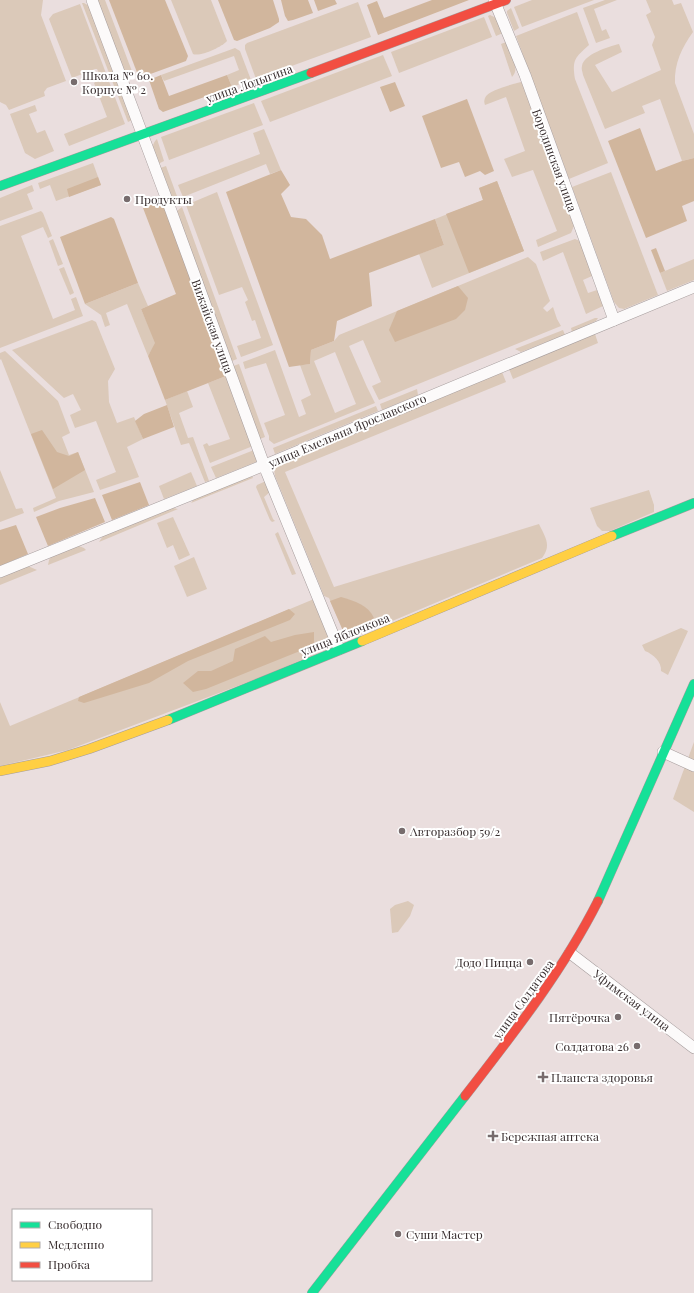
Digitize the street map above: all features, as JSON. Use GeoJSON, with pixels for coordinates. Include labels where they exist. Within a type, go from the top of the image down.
{"type":"FeatureCollection","features":[{"type":"Feature","properties":{"kind":"main road","name":"улица Лодыгина"},"geometry":{"type":"LineString","coordinates":[[0,186],[254,94],[499,1]]}},
{"type":"Feature","properties":{"kind":"main road","name":"улица Яблочкова"},"geometry":{"type":"LineString","coordinates":[[0,771],[50,761],[150,727],[694,503]]}},
{"type":"Feature","properties":{"kind":"main road","name":"улица Солдатова"},"geometry":{"type":"LineString","coordinates":[[312,1293],[515,1030],[570,953],[595,908],[694,684]]}},
{"type":"Feature","properties":{"kind":"street","name":"Вижайская улица"},"geometry":{"type":"LineString","coordinates":[[92,0],[264,465],[339,650]]}},
{"type":"Feature","properties":{"kind":"street","name":"Бородинская улица"},"geometry":{"type":"LineString","coordinates":[[499,1],[614,320]]}},
{"type":"Feature","properties":{"kind":"street","name":"улица Емельяна Ярославского"},"geometry":{"type":"LineString","coordinates":[[0,572],[264,465],[694,287]]}},
{"type":"Feature","properties":{"kind":"street"},"geometry":{"type":"LineString","coordinates":[[663,752],[694,766]]}},
{"type":"Feature","properties":{"kind":"street","name":"Уфимская улица"},"geometry":{"type":"LineString","coordinates":[[570,953],[694,1048]]}},
{"type":"Feature","properties":{"kind":"shaded area"},"geometry":{"type":"Polygon","coordinates":[[[0,0],[43,0],[41,15],[66,81],[47,88],[44,92],[45,96],[9,110],[6,105],[0,102],[0,0]]]}},
{"type":"Feature","properties":{"kind":"shaded area"},"geometry":{"type":"Polygon","coordinates":[[[98,0],[105,0],[133,74],[132,78],[127,80],[98,0]]]}},
{"type":"Feature","properties":{"kind":"shaded area"},"geometry":{"type":"Polygon","coordinates":[[[109,0],[165,0],[188,56],[186,61],[145,76],[138,75],[109,0]]]}},
{"type":"Feature","properties":{"kind":"shaded area"},"geometry":{"type":"Polygon","coordinates":[[[171,0],[211,0],[227,41],[211,51],[196,55],[193,54],[171,0]]]}},
{"type":"Feature","properties":{"kind":"shaded area"},"geometry":{"type":"Polygon","coordinates":[[[218,0],[273,0],[279,22],[270,28],[237,41],[234,40],[218,0]]]}},
{"type":"Feature","properties":{"kind":"shaded area"},"geometry":{"type":"Polygon","coordinates":[[[281,0],[308,0],[313,13],[288,21],[285,16],[281,0]]]}},
{"type":"Feature","properties":{"kind":"shaded area"},"geometry":{"type":"Polygon","coordinates":[[[314,0],[335,0],[337,4],[318,11],[314,0]]]}},
{"type":"Feature","properties":{"kind":"shaded area"},"geometry":{"type":"Polygon","coordinates":[[[432,0],[469,0],[378,35],[367,5],[377,1],[384,18],[432,0]]]}},
{"type":"Feature","properties":{"kind":"shaded area"},"geometry":{"type":"Polygon","coordinates":[[[532,0],[594,0],[522,27],[514,7],[532,0]]]}},
{"type":"Feature","properties":{"kind":"shaded area"},"geometry":{"type":"Polygon","coordinates":[[[605,0],[617,0],[594,9],[602,31],[606,29],[610,38],[596,43],[583,8],[605,0]]]}},
{"type":"Feature","properties":{"kind":"shaded area"},"geometry":{"type":"Polygon","coordinates":[[[646,0],[672,0],[674,5],[681,3],[693,32],[685,44],[677,62],[675,83],[694,134],[694,158],[682,161],[660,99],[642,106],[645,113],[605,129],[583,75],[582,66],[587,58],[597,52],[619,44],[622,52],[595,65],[612,92],[661,70],[652,45],[655,37],[646,15],[651,12],[646,0]]]}},
{"type":"Feature","properties":{"kind":"shaded area"},"geometry":{"type":"Polygon","coordinates":[[[358,2],[371,37],[256,79],[245,49],[245,45],[247,43],[358,2]]]}},
{"type":"Feature","properties":{"kind":"shaded area"},"geometry":{"type":"Polygon","coordinates":[[[82,3],[89,6],[132,120],[128,122],[82,3]]]}},
{"type":"Feature","properties":{"kind":"shaded area"},"geometry":{"type":"Polygon","coordinates":[[[80,4],[125,124],[69,146],[64,134],[107,117],[94,83],[101,77],[97,69],[72,78],[49,19],[53,14],[80,4]]]}},
{"type":"Feature","properties":{"kind":"shaded area"},"geometry":{"type":"Polygon","coordinates":[[[511,8],[519,28],[514,31],[507,13],[507,11],[511,8]]]}},
{"type":"Feature","properties":{"kind":"shaded area"},"geometry":{"type":"Polygon","coordinates":[[[577,12],[589,45],[580,53],[574,63],[575,79],[608,163],[569,179],[516,36],[577,12]]]}},
{"type":"Feature","properties":{"kind":"shaded area"},"geometry":{"type":"Polygon","coordinates":[[[490,15],[496,18],[503,33],[496,36],[488,16],[490,15]]]}},
{"type":"Feature","properties":{"kind":"shaded area"},"geometry":{"type":"Polygon","coordinates":[[[484,17],[492,37],[399,73],[391,52],[484,17]]]}},
{"type":"Feature","properties":{"kind":"shaded area"},"geometry":{"type":"Polygon","coordinates":[[[506,42],[515,65],[512,77],[501,44],[506,42]]]}},
{"type":"Feature","properties":{"kind":"shaded area"},"geometry":{"type":"Polygon","coordinates":[[[235,48],[240,51],[251,80],[232,87],[227,75],[239,70],[234,56],[164,81],[161,75],[235,48]]]}},
{"type":"Feature","properties":{"kind":"shaded area"},"geometry":{"type":"Polygon","coordinates":[[[383,55],[392,76],[270,122],[261,101],[383,55]]]}},
{"type":"Feature","properties":{"kind":"shaded area"},"geometry":{"type":"Polygon","coordinates":[[[161,75],[169,96],[227,75],[232,87],[163,112],[159,109],[149,80],[161,75]]]}},
{"type":"Feature","properties":{"kind":"shaded area"},"geometry":{"type":"Polygon","coordinates":[[[395,82],[405,106],[390,112],[380,87],[395,82]]]}},
{"type":"Feature","properties":{"kind":"shaded area"},"geometry":{"type":"Polygon","coordinates":[[[521,82],[524,85],[574,226],[571,233],[538,247],[536,240],[557,231],[533,170],[512,177],[504,159],[525,151],[506,97],[485,105],[484,102],[487,95],[490,93],[521,82]]]}},
{"type":"Feature","properties":{"kind":"shaded area"},"geometry":{"type":"Polygon","coordinates":[[[467,99],[494,171],[485,175],[480,171],[465,177],[459,162],[441,168],[422,116],[467,99]]]}},
{"type":"Feature","properties":{"kind":"shaded area"},"geometry":{"type":"Polygon","coordinates":[[[254,103],[263,125],[169,160],[161,137],[254,103]]]}},
{"type":"Feature","properties":{"kind":"shaded area"},"geometry":{"type":"Polygon","coordinates":[[[35,105],[37,111],[29,114],[37,133],[45,130],[54,151],[35,159],[25,153],[10,114],[35,105]]]}},
{"type":"Feature","properties":{"kind":"shaded area"},"geometry":{"type":"Polygon","coordinates":[[[640,128],[656,171],[694,158],[694,201],[682,206],[687,221],[646,238],[608,141],[640,128]]]}},
{"type":"Feature","properties":{"kind":"shaded area"},"geometry":{"type":"Polygon","coordinates":[[[264,129],[281,170],[270,174],[266,164],[183,197],[178,185],[260,154],[253,133],[264,129]]]}},
{"type":"Feature","properties":{"kind":"shaded area"},"geometry":{"type":"Polygon","coordinates":[[[157,139],[164,161],[158,164],[153,148],[153,145],[157,139]]]}},
{"type":"Feature","properties":{"kind":"shaded area"},"geometry":{"type":"Polygon","coordinates":[[[93,163],[101,185],[56,201],[50,185],[40,189],[38,183],[93,163]]]}},
{"type":"Feature","properties":{"kind":"shaded area"},"geometry":{"type":"Polygon","coordinates":[[[166,166],[178,199],[172,203],[160,168],[166,166]]]}},
{"type":"Feature","properties":{"kind":"shaded area"},"geometry":{"type":"Polygon","coordinates":[[[281,170],[290,185],[281,194],[291,217],[306,219],[322,235],[330,259],[435,219],[444,245],[369,273],[372,306],[337,321],[334,341],[311,350],[310,364],[289,367],[226,192],[281,170]]]}},
{"type":"Feature","properties":{"kind":"shaded area"},"geometry":{"type":"Polygon","coordinates":[[[611,172],[658,295],[624,309],[619,308],[614,302],[572,187],[611,172]]]}},
{"type":"Feature","properties":{"kind":"shaded area"},"geometry":{"type":"Polygon","coordinates":[[[98,177],[101,185],[69,197],[67,189],[98,177]]]}},
{"type":"Feature","properties":{"kind":"shaded area"},"geometry":{"type":"Polygon","coordinates":[[[497,181],[524,251],[432,288],[419,254],[444,245],[435,219],[483,200],[479,188],[497,181]]]}},
{"type":"Feature","properties":{"kind":"shaded area"},"geometry":{"type":"Polygon","coordinates":[[[497,181],[524,251],[469,273],[446,214],[483,200],[479,188],[497,181]]]}},
{"type":"Feature","properties":{"kind":"shaded area"},"geometry":{"type":"Polygon","coordinates":[[[32,185],[34,191],[27,194],[33,209],[0,221],[0,198],[32,185]]]}},
{"type":"Feature","properties":{"kind":"shaded area"},"geometry":{"type":"Polygon","coordinates":[[[217,192],[273,345],[241,357],[237,346],[261,338],[255,320],[252,321],[245,302],[248,300],[242,287],[219,295],[186,205],[217,192]]]}},
{"type":"Feature","properties":{"kind":"shaded area"},"geometry":{"type":"Polygon","coordinates":[[[162,200],[226,376],[165,400],[148,356],[155,343],[141,309],[176,294],[143,208],[162,200]]]}},
{"type":"Feature","properties":{"kind":"shaded area"},"geometry":{"type":"Polygon","coordinates":[[[182,207],[237,359],[232,361],[177,214],[177,211],[182,207]]]}},
{"type":"Feature","properties":{"kind":"shaded area"},"geometry":{"type":"Polygon","coordinates":[[[41,211],[52,236],[48,238],[43,227],[21,236],[53,319],[75,310],[71,299],[76,297],[83,316],[0,348],[0,226],[41,211]]]}},
{"type":"Feature","properties":{"kind":"shaded area"},"geometry":{"type":"Polygon","coordinates":[[[111,217],[114,219],[138,283],[85,304],[60,237],[111,217]]]}},
{"type":"Feature","properties":{"kind":"shaded area"},"geometry":{"type":"Polygon","coordinates":[[[53,239],[63,264],[58,266],[49,241],[53,239]]]}},
{"type":"Feature","properties":{"kind":"shaded area"},"geometry":{"type":"Polygon","coordinates":[[[575,239],[580,241],[592,276],[583,280],[588,293],[597,290],[603,306],[586,314],[563,252],[543,261],[540,252],[575,239]]]}},
{"type":"Feature","properties":{"kind":"shaded area"},"geometry":{"type":"Polygon","coordinates":[[[656,248],[665,271],[660,273],[651,250],[656,248]]]}},
{"type":"Feature","properties":{"kind":"shaded area"},"geometry":{"type":"Polygon","coordinates":[[[528,257],[536,264],[550,301],[543,308],[547,312],[553,307],[561,326],[379,400],[372,386],[381,382],[363,340],[349,346],[375,403],[274,444],[269,440],[264,423],[285,415],[266,363],[245,369],[243,362],[275,350],[299,417],[306,414],[301,400],[311,395],[300,365],[310,364],[311,350],[334,341],[339,335],[528,257]],[[335,352],[314,361],[335,413],[356,404],[335,352]]]}},
{"type":"Feature","properties":{"kind":"shaded area"},"geometry":{"type":"Polygon","coordinates":[[[694,259],[694,280],[667,291],[660,273],[694,259]]]}},
{"type":"Feature","properties":{"kind":"shaded area"},"geometry":{"type":"Polygon","coordinates":[[[64,267],[74,293],[70,295],[59,269],[64,267]]]}},
{"type":"Feature","properties":{"kind":"shaded area"},"geometry":{"type":"Polygon","coordinates":[[[138,283],[148,306],[141,309],[156,343],[148,356],[127,304],[106,313],[110,325],[105,327],[101,315],[85,304],[138,283]]]}},
{"type":"Feature","properties":{"kind":"shaded area"},"geometry":{"type":"Polygon","coordinates":[[[458,286],[468,298],[465,310],[456,319],[395,342],[389,330],[397,311],[458,286]]]}},
{"type":"Feature","properties":{"kind":"shaded area"},"geometry":{"type":"Polygon","coordinates":[[[598,318],[596,321],[572,332],[571,328],[598,318]]]}},
{"type":"Feature","properties":{"kind":"shaded area"},"geometry":{"type":"Polygon","coordinates":[[[92,320],[96,322],[115,369],[108,381],[109,402],[117,423],[134,417],[143,439],[127,447],[139,477],[100,490],[96,480],[116,472],[96,421],[75,428],[70,415],[81,410],[73,394],[64,398],[12,350],[92,320]]]}},
{"type":"Feature","properties":{"kind":"shaded area"},"geometry":{"type":"Polygon","coordinates":[[[563,330],[565,335],[521,352],[515,349],[563,330]]]}},
{"type":"Feature","properties":{"kind":"shaded area"},"geometry":{"type":"Polygon","coordinates":[[[595,334],[598,343],[513,379],[509,369],[595,334]]]}},
{"type":"Feature","properties":{"kind":"shaded area"},"geometry":{"type":"Polygon","coordinates":[[[5,351],[58,401],[70,433],[62,437],[69,455],[78,452],[94,492],[59,501],[34,512],[33,508],[56,498],[1,359],[0,360],[0,353],[5,351]]]}},
{"type":"Feature","properties":{"kind":"shaded area"},"geometry":{"type":"Polygon","coordinates":[[[239,364],[265,437],[260,439],[233,366],[239,364]]]}},
{"type":"Feature","properties":{"kind":"shaded area"},"geometry":{"type":"Polygon","coordinates":[[[502,372],[506,382],[285,472],[334,587],[539,524],[545,537],[547,549],[542,558],[347,640],[329,598],[324,596],[275,476],[274,469],[279,464],[502,372]]]}},
{"type":"Feature","properties":{"kind":"shaded area"},"geometry":{"type":"Polygon","coordinates":[[[226,376],[253,446],[210,463],[203,445],[207,443],[209,446],[230,439],[208,383],[226,376]]]}},
{"type":"Feature","properties":{"kind":"shaded area"},"geometry":{"type":"Polygon","coordinates":[[[417,389],[418,395],[382,410],[380,404],[417,389]]]}},
{"type":"Feature","properties":{"kind":"shaded area"},"geometry":{"type":"Polygon","coordinates":[[[187,391],[193,407],[179,413],[188,438],[193,437],[209,481],[205,482],[189,443],[181,445],[165,400],[187,391]]]}},
{"type":"Feature","properties":{"kind":"shaded area"},"geometry":{"type":"Polygon","coordinates":[[[167,405],[174,427],[143,439],[135,421],[144,414],[167,405]]]}},
{"type":"Feature","properties":{"kind":"shaded area"},"geometry":{"type":"Polygon","coordinates":[[[376,406],[378,411],[275,454],[273,448],[376,406]]]}},
{"type":"Feature","properties":{"kind":"shaded area"},"geometry":{"type":"Polygon","coordinates":[[[42,430],[57,452],[69,456],[78,452],[85,470],[53,489],[31,434],[42,430]]]}},
{"type":"Feature","properties":{"kind":"shaded area"},"geometry":{"type":"Polygon","coordinates":[[[254,450],[257,459],[256,462],[216,478],[211,467],[254,450]]]}},
{"type":"Feature","properties":{"kind":"shaded area"},"geometry":{"type":"Polygon","coordinates":[[[0,470],[16,509],[22,508],[24,513],[0,522],[0,470]]]}},
{"type":"Feature","properties":{"kind":"shaded area"},"geometry":{"type":"Polygon","coordinates":[[[191,472],[197,486],[164,499],[159,486],[191,472]]]}},
{"type":"Feature","properties":{"kind":"shaded area"},"geometry":{"type":"Polygon","coordinates":[[[252,476],[253,478],[191,503],[194,499],[252,476]]]}},
{"type":"Feature","properties":{"kind":"shaded area"},"geometry":{"type":"Polygon","coordinates":[[[266,481],[270,492],[264,497],[275,521],[272,522],[256,487],[257,485],[266,481]]]}},
{"type":"Feature","properties":{"kind":"shaded area"},"geometry":{"type":"Polygon","coordinates":[[[140,482],[149,505],[112,520],[102,495],[140,482]]]}},
{"type":"Feature","properties":{"kind":"shaded area"},"geometry":{"type":"Polygon","coordinates":[[[649,490],[654,505],[654,512],[610,531],[602,531],[597,526],[590,508],[649,490]]]}},
{"type":"Feature","properties":{"kind":"shaded area"},"geometry":{"type":"Polygon","coordinates":[[[95,498],[105,522],[48,546],[36,517],[60,508],[95,498]]]}},
{"type":"Feature","properties":{"kind":"shaded area"},"geometry":{"type":"Polygon","coordinates":[[[173,508],[178,509],[99,542],[103,536],[173,508]]]}},
{"type":"Feature","properties":{"kind":"shaded area"},"geometry":{"type":"Polygon","coordinates":[[[173,517],[190,555],[179,560],[173,545],[167,548],[157,523],[173,517]]]}},
{"type":"Feature","properties":{"kind":"shaded area"},"geometry":{"type":"Polygon","coordinates":[[[16,525],[28,554],[0,566],[0,530],[16,525]]]}},
{"type":"Feature","properties":{"kind":"shaded area"},"geometry":{"type":"Polygon","coordinates":[[[278,532],[296,574],[292,575],[275,534],[278,532]]]}},
{"type":"Feature","properties":{"kind":"shaded area"},"geometry":{"type":"Polygon","coordinates":[[[79,546],[86,550],[48,565],[51,557],[79,546]]]}},
{"type":"Feature","properties":{"kind":"shaded area"},"geometry":{"type":"Polygon","coordinates":[[[194,557],[207,589],[187,597],[174,566],[194,557]]]}},
{"type":"Feature","properties":{"kind":"shaded area"},"geometry":{"type":"Polygon","coordinates":[[[28,566],[37,570],[0,585],[0,578],[28,566]]]}},
{"type":"Feature","properties":{"kind":"shaded area"},"geometry":{"type":"Polygon","coordinates":[[[341,597],[365,607],[374,618],[352,631],[344,633],[330,601],[341,597]]]}},
{"type":"Feature","properties":{"kind":"shaded area"},"geometry":{"type":"Polygon","coordinates":[[[314,599],[330,640],[330,645],[327,649],[264,676],[68,750],[0,766],[0,702],[10,726],[314,599]]]}},
{"type":"Feature","properties":{"kind":"shaded area"},"geometry":{"type":"Polygon","coordinates":[[[289,609],[295,614],[290,620],[188,661],[149,683],[84,703],[78,701],[79,697],[289,609]]]}},
{"type":"Feature","properties":{"kind":"shaded area"},"geometry":{"type":"Polygon","coordinates":[[[681,628],[688,631],[668,675],[661,671],[660,664],[654,656],[645,651],[642,645],[681,628]]]}},
{"type":"Feature","properties":{"kind":"shaded area"},"geometry":{"type":"Polygon","coordinates":[[[314,632],[314,643],[310,647],[206,689],[193,692],[183,683],[198,671],[211,671],[233,661],[235,649],[265,636],[271,642],[295,635],[314,632]]]}},
{"type":"Feature","properties":{"kind":"shaded area"},"geometry":{"type":"Polygon","coordinates":[[[694,742],[694,812],[673,799],[694,742]]]}},
{"type":"Feature","properties":{"kind":"shaded area"},"geometry":{"type":"Polygon","coordinates":[[[408,901],[414,905],[410,916],[398,932],[392,933],[390,909],[395,905],[408,901]]]}},
{"type":"Feature","properties":{"kind":"traffic: fast"},"geometry":{"type":"LineString","coordinates":[[0,186],[311,73]]}},
{"type":"Feature","properties":{"kind":"traffic: fast"},"geometry":{"type":"LineString","coordinates":[[612,536],[694,503]]}},
{"type":"Feature","properties":{"kind":"traffic: fast"},"geometry":{"type":"LineString","coordinates":[[168,720],[362,641]]}},
{"type":"Feature","properties":{"kind":"traffic: fast"},"geometry":{"type":"LineString","coordinates":[[598,901],[694,684]]}},
{"type":"Feature","properties":{"kind":"traffic: fast"},"geometry":{"type":"LineString","coordinates":[[312,1293],[465,1096]]}},
{"type":"Feature","properties":{"kind":"traffic: slow"},"geometry":{"type":"LineString","coordinates":[[362,641],[612,536]]}},
{"type":"Feature","properties":{"kind":"traffic: slow"},"geometry":{"type":"LineString","coordinates":[[0,771],[50,761],[89,749],[168,720]]}},
{"type":"Feature","properties":{"kind":"traffic: jam"},"geometry":{"type":"LineString","coordinates":[[311,73],[506,0]]}},
{"type":"Feature","properties":{"kind":"traffic: jam"},"geometry":{"type":"LineString","coordinates":[[465,1096],[519,1026],[553,978],[598,901]]}},
{"type":"Feature","properties":{"kind":"place","name":"Школа № 60. Корпус № 2"},"geometry":{"type":"Point","coordinates":[74,82]}},
{"type":"Feature","properties":{"kind":"place","name":"Продукты"},"geometry":{"type":"Point","coordinates":[127,199]}},
{"type":"Feature","properties":{"kind":"place","name":"Авторазбор 59/2"},"geometry":{"type":"Point","coordinates":[402,831]}},
{"type":"Feature","properties":{"kind":"place","name":"Додо Пицца"},"geometry":{"type":"Point","coordinates":[530,962]}},
{"type":"Feature","properties":{"kind":"place","name":"Пятёрочка"},"geometry":{"type":"Point","coordinates":[618,1017]}},
{"type":"Feature","properties":{"kind":"place","name":"Солдатова 26"},"geometry":{"type":"Point","coordinates":[637,1046]}},
{"type":"Feature","properties":{"kind":"place","name":"Планета здоровья"},"geometry":{"type":"Point","coordinates":[543,1077]}},
{"type":"Feature","properties":{"kind":"place","name":"Бережная аптека"},"geometry":{"type":"Point","coordinates":[493,1136]}},
{"type":"Feature","properties":{"kind":"place","name":"Суши Мастер"},"geometry":{"type":"Point","coordinates":[398,1234]}}]}
